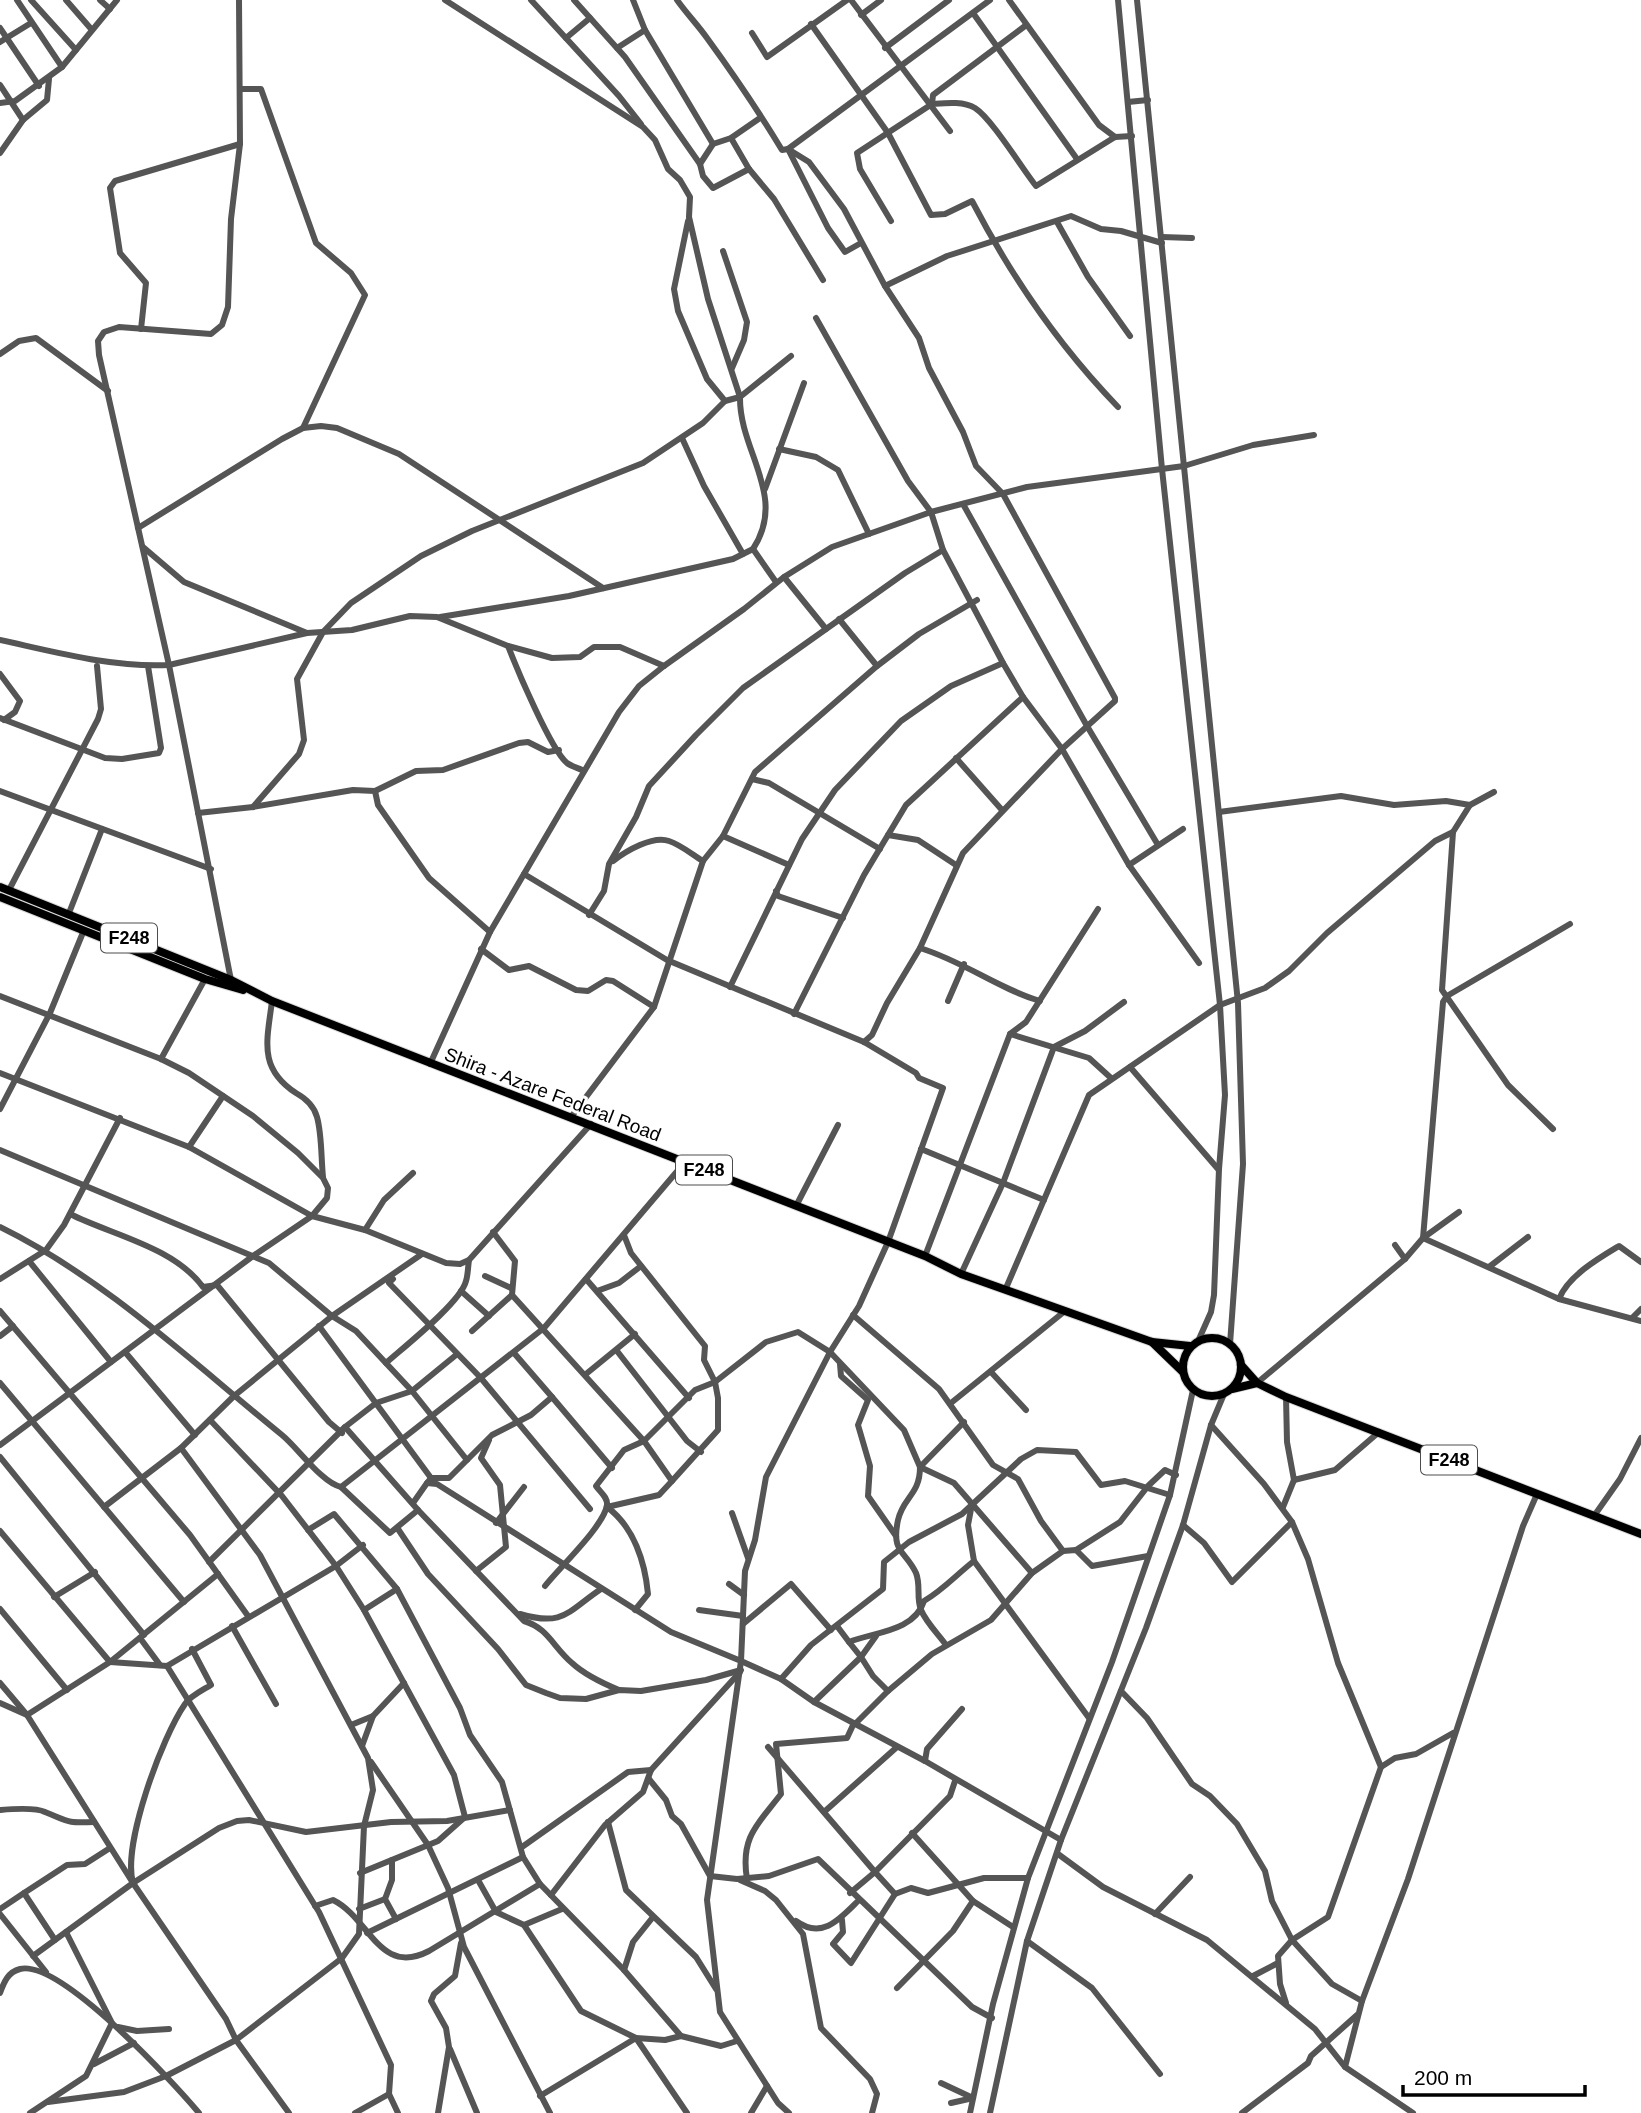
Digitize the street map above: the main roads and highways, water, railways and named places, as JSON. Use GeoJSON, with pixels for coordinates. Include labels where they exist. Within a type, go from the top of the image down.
{"type":"FeatureCollection","features":[{"type":"Feature","properties":{"kind":"main road","name":"Shira - Azare Federal Road"},"geometry":{"type":"LineString","coordinates":[[0,887],[231,980],[272,1001],[925,1256],[961,1274],[1152,1342],[1190,1346]]}},
{"type":"Feature","properties":{"kind":"main road","name":"Shira - Azare Federal Road"},"geometry":{"type":"LineString","coordinates":[[1,899],[205,979],[256,994]]}},
{"type":"Feature","properties":{"kind":"main road"},"geometry":{"type":"LineString","coordinates":[[1228,1391],[1239,1378],[1241,1366],[1238,1353],[1230,1344],[1215,1337],[1199,1339],[1183,1357],[1182,1371],[1193,1390],[1213,1396],[1257,1383]]}},
{"type":"Feature","properties":{"kind":"main road","name":"Shira - Azare Federal Road"},"geometry":{"type":"LineString","coordinates":[[1152,1342],[1182,1371]]}},
{"type":"Feature","properties":{"kind":"main road","name":"F248"},"geometry":{"type":"LineString","coordinates":[[1241,1366],[1257,1383],[1286,1396],[1641,1534]]}}]}
